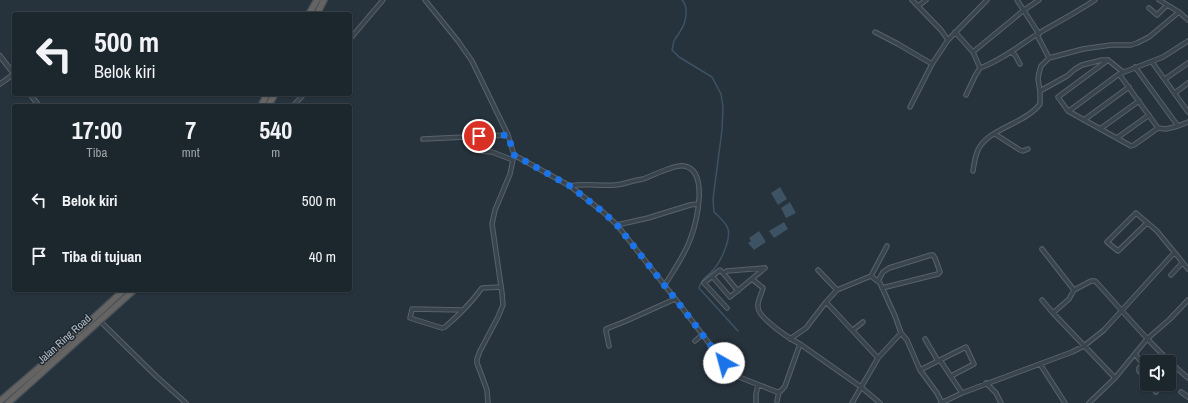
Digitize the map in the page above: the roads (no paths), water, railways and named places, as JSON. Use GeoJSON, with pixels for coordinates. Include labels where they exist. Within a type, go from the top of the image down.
{"type":"FeatureCollection","features":[{"type":"Feature","properties":{"kind":"highway"},"geometry":{"type":"LineString","coordinates":[[311,12],[317,0]]}},
{"type":"Feature","properties":{"kind":"highway"},"geometry":{"type":"LineString","coordinates":[[318,12],[324,0]]}},
{"type":"Feature","properties":{"kind":"highway","name":"Jalan Ring Road"},"geometry":{"type":"LineString","coordinates":[[3,400],[122,292]]}},
{"type":"Feature","properties":{"kind":"highway","name":"Jalan Ring Road"},"geometry":{"type":"LineString","coordinates":[[3,400],[100,321],[132,292]]}},
{"type":"Feature","properties":{"kind":"street"},"geometry":{"type":"LineString","coordinates":[[352,37],[383,0]]}},
{"type":"Feature","properties":{"kind":"street"},"geometry":{"type":"LineString","coordinates":[[425,0],[458,41],[472,62],[508,135],[514,155],[510,174],[493,217],[492,224],[503,300],[501,310],[477,359],[477,364],[487,390],[488,403]]}},
{"type":"Feature","properties":{"kind":"street"},"geometry":{"type":"LineString","coordinates":[[912,0],[941,30],[948,40]]}},
{"type":"Feature","properties":{"kind":"street"},"geometry":{"type":"LineString","coordinates":[[918,6],[926,0]]}},
{"type":"Feature","properties":{"kind":"street"},"geometry":{"type":"LineString","coordinates":[[910,107],[932,64],[948,40],[987,0]]}},
{"type":"Feature","properties":{"kind":"street"},"geometry":{"type":"LineString","coordinates":[[1017,0],[1038,34],[1049,58]]}},
{"type":"Feature","properties":{"kind":"street"},"geometry":{"type":"LineString","coordinates":[[973,52],[1024,10],[1039,0]]}},
{"type":"Feature","properties":{"kind":"street"},"geometry":{"type":"LineString","coordinates":[[966,94],[972,80],[980,68],[1011,52],[1095,0]]}},
{"type":"Feature","properties":{"kind":"street"},"geometry":{"type":"LineString","coordinates":[[1159,0],[1179,12],[1188,20]]}},
{"type":"Feature","properties":{"kind":"street"},"geometry":{"type":"LineString","coordinates":[[1149,8],[1157,15],[1167,5]]}},
{"type":"Feature","properties":{"kind":"street"},"geometry":{"type":"LineString","coordinates":[[973,171],[978,149],[986,139],[1025,117],[1038,106],[1040,102],[1040,91],[1038,73],[1041,66],[1049,58],[1083,49],[1111,45],[1137,44],[1149,37],[1179,12]]}},
{"type":"Feature","properties":{"kind":"street"},"geometry":{"type":"LineString","coordinates":[[875,32],[932,64]]}},
{"type":"Feature","properties":{"kind":"street"},"geometry":{"type":"LineString","coordinates":[[955,32],[973,52],[980,68]]}},
{"type":"Feature","properties":{"kind":"street"},"geometry":{"type":"LineString","coordinates":[[1068,111],[1121,73],[1152,62],[1174,51],[1188,41]]}},
{"type":"Feature","properties":{"kind":"street"},"geometry":{"type":"LineString","coordinates":[[1011,52],[1015,55],[1020,64]]}},
{"type":"Feature","properties":{"kind":"street"},"geometry":{"type":"LineString","coordinates":[[0,56],[12,71]]}},
{"type":"Feature","properties":{"kind":"street"},"geometry":{"type":"LineString","coordinates":[[1040,91],[1067,76],[1082,65],[1108,60],[1121,73],[1158,128]]}},
{"type":"Feature","properties":{"kind":"street"},"geometry":{"type":"LineString","coordinates":[[1108,60],[1058,97],[1068,111],[1133,146],[1158,128],[1166,129],[1188,122]]}},
{"type":"Feature","properties":{"kind":"street"},"geometry":{"type":"LineString","coordinates":[[1152,62],[1174,93],[1186,105],[1188,112]]}},
{"type":"Feature","properties":{"kind":"street"},"geometry":{"type":"LineString","coordinates":[[1165,79],[1188,63]]}},
{"type":"Feature","properties":{"kind":"street"},"geometry":{"type":"LineString","coordinates":[[1136,67],[1178,126]]}},
{"type":"Feature","properties":{"kind":"street"},"geometry":{"type":"LineString","coordinates":[[1,83],[12,75]]}},
{"type":"Feature","properties":{"kind":"street"},"geometry":{"type":"LineString","coordinates":[[1174,93],[1188,83]]}},
{"type":"Feature","properties":{"kind":"street"},"geometry":{"type":"LineString","coordinates":[[1084,120],[1129,87]]}},
{"type":"Feature","properties":{"kind":"street"},"geometry":{"type":"LineString","coordinates":[[295,104],[302,96]]}},
{"type":"Feature","properties":{"kind":"street"},"geometry":{"type":"LineString","coordinates":[[1100,129],[1138,100]]}},
{"type":"Feature","properties":{"kind":"street"},"geometry":{"type":"LineString","coordinates":[[1117,138],[1149,115]]}},
{"type":"Feature","properties":{"kind":"street"},"geometry":{"type":"LineString","coordinates":[[995,134],[1022,151],[1028,148]]}},
{"type":"Feature","properties":{"kind":"street"},"geometry":{"type":"LineString","coordinates":[[423,139],[508,135]]}},
{"type":"Feature","properties":{"kind":"street"},"geometry":{"type":"LineString","coordinates":[[479,151],[492,152],[513,160]]}},
{"type":"Feature","properties":{"kind":"street"},"geometry":{"type":"LineString","coordinates":[[514,155],[570,186],[603,212],[617,225],[734,374],[744,380],[779,392]]}},
{"type":"Feature","properties":{"kind":"street"},"geometry":{"type":"LineString","coordinates":[[570,186],[580,184],[622,184],[643,179],[680,166],[684,166],[695,172],[699,188],[697,216],[691,238],[682,257],[664,286]]}},
{"type":"Feature","properties":{"kind":"street"},"geometry":{"type":"LineString","coordinates":[[617,225],[698,204]]}},
{"type":"Feature","properties":{"kind":"street"},"geometry":{"type":"LineString","coordinates":[[1147,223],[1119,251],[1116,251],[1108,242],[1136,213],[1157,231],[1188,269]]}},
{"type":"Feature","properties":{"kind":"street"},"geometry":{"type":"LineString","coordinates":[[790,339],[806,328],[837,290],[871,276],[887,246]]}},
{"type":"Feature","properties":{"kind":"street"},"geometry":{"type":"LineString","coordinates":[[1042,249],[1074,290]]}},
{"type":"Feature","properties":{"kind":"street"},"geometry":{"type":"LineString","coordinates":[[871,276],[878,281],[882,288],[901,333],[906,340],[920,370],[937,393],[942,403],[986,383],[1072,352],[1084,346],[1104,330],[1174,253]]}},
{"type":"Feature","properties":{"kind":"street"},"geometry":{"type":"LineString","coordinates":[[878,281],[883,272],[889,268],[933,255],[935,258],[940,272],[938,274],[882,288]]}},
{"type":"Feature","properties":{"kind":"street"},"geometry":{"type":"LineString","coordinates":[[1171,275],[1182,263]]}},
{"type":"Feature","properties":{"kind":"street"},"geometry":{"type":"LineString","coordinates":[[712,276],[730,296],[766,268],[727,271],[723,273]]}},
{"type":"Feature","properties":{"kind":"street"},"geometry":{"type":"LineString","coordinates":[[727,308],[704,283],[720,270],[738,291]]}},
{"type":"Feature","properties":{"kind":"street"},"geometry":{"type":"LineString","coordinates":[[818,270],[837,290]]}},
{"type":"Feature","properties":{"kind":"street"},"geometry":{"type":"LineString","coordinates":[[752,279],[762,288],[758,309],[778,331],[800,344],[861,387],[880,403]]}},
{"type":"Feature","properties":{"kind":"street"},"geometry":{"type":"LineString","coordinates":[[1053,313],[1069,299],[1074,290],[1091,280],[1095,281],[1147,339],[1188,378]]}},
{"type":"Feature","properties":{"kind":"street"},"geometry":{"type":"LineString","coordinates":[[463,310],[412,309],[410,318],[442,328],[445,327],[463,310],[474,299],[482,288],[501,287]]}},
{"type":"Feature","properties":{"kind":"street"},"geometry":{"type":"LineString","coordinates":[[609,346],[606,331],[608,327],[676,300]]}},
{"type":"Feature","properties":{"kind":"street"},"geometry":{"type":"LineString","coordinates":[[1042,300],[1115,378]]}},
{"type":"Feature","properties":{"kind":"street"},"geometry":{"type":"LineString","coordinates":[[1092,402],[1115,378],[1147,339],[1170,319],[1188,300]]}},
{"type":"Feature","properties":{"kind":"street"},"geometry":{"type":"LineString","coordinates":[[826,302],[878,358]]}},
{"type":"Feature","properties":{"kind":"street"},"geometry":{"type":"LineString","coordinates":[[100,321],[186,403]]}},
{"type":"Feature","properties":{"kind":"street"},"geometry":{"type":"LineString","coordinates":[[852,330],[863,322]]}},
{"type":"Feature","properties":{"kind":"street"},"geometry":{"type":"LineString","coordinates":[[852,403],[878,358],[901,333]]}},
{"type":"Feature","properties":{"kind":"street"},"geometry":{"type":"LineString","coordinates":[[694,341],[702,335]]}},
{"type":"Feature","properties":{"kind":"street"},"geometry":{"type":"LineString","coordinates":[[925,339],[962,393]]}},
{"type":"Feature","properties":{"kind":"street"},"geometry":{"type":"LineString","coordinates":[[776,401],[779,392],[783,389],[800,344]]}},
{"type":"Feature","properties":{"kind":"street"},"geometry":{"type":"LineString","coordinates":[[920,370],[965,347],[967,348],[974,364],[951,376]]}},
{"type":"Feature","properties":{"kind":"street"},"geometry":{"type":"LineString","coordinates":[[708,366],[716,353]]}},
{"type":"Feature","properties":{"kind":"street"},"geometry":{"type":"LineString","coordinates":[[1135,354],[1140,360]]}},
{"type":"Feature","properties":{"kind":"street"},"geometry":{"type":"LineString","coordinates":[[1040,364],[1065,403]]}},
{"type":"Feature","properties":{"kind":"street"},"geometry":{"type":"LineString","coordinates":[[986,383],[996,393],[1000,403]]}},
{"type":"Feature","properties":{"kind":"street"},"geometry":{"type":"LineString","coordinates":[[756,403],[758,385]]}},
{"type":"Feature","properties":{"kind":"street"},"geometry":{"type":"LineString","coordinates":[[1182,392],[1188,398]]}},
{"type":"Feature","properties":{"kind":"water"},"geometry":{"type":"Polygon","coordinates":[[[780,187],[787,199],[778,205],[771,193],[780,187]]]}},
{"type":"Feature","properties":{"kind":"water"},"geometry":{"type":"Polygon","coordinates":[[[790,202],[796,213],[786,218],[781,208],[790,202]]]}},
{"type":"Feature","properties":{"kind":"water"},"geometry":{"type":"Polygon","coordinates":[[[784,222],[788,229],[774,238],[769,231],[784,222]]]}},
{"type":"Feature","properties":{"kind":"water"},"geometry":{"type":"Polygon","coordinates":[[[759,231],[766,242],[754,250],[748,243],[751,241],[749,238],[759,231]]]}},
{"type":"Feature","properties":{"kind":"waterway"},"geometry":{"type":"LineString","coordinates":[[682,0],[686,7],[685,19],[683,27],[674,41],[672,50],[679,57],[712,77],[721,94],[723,107],[722,130],[713,199],[714,212],[726,224],[729,233],[725,250],[720,261],[712,272],[704,279],[699,288],[738,331]]}}]}
